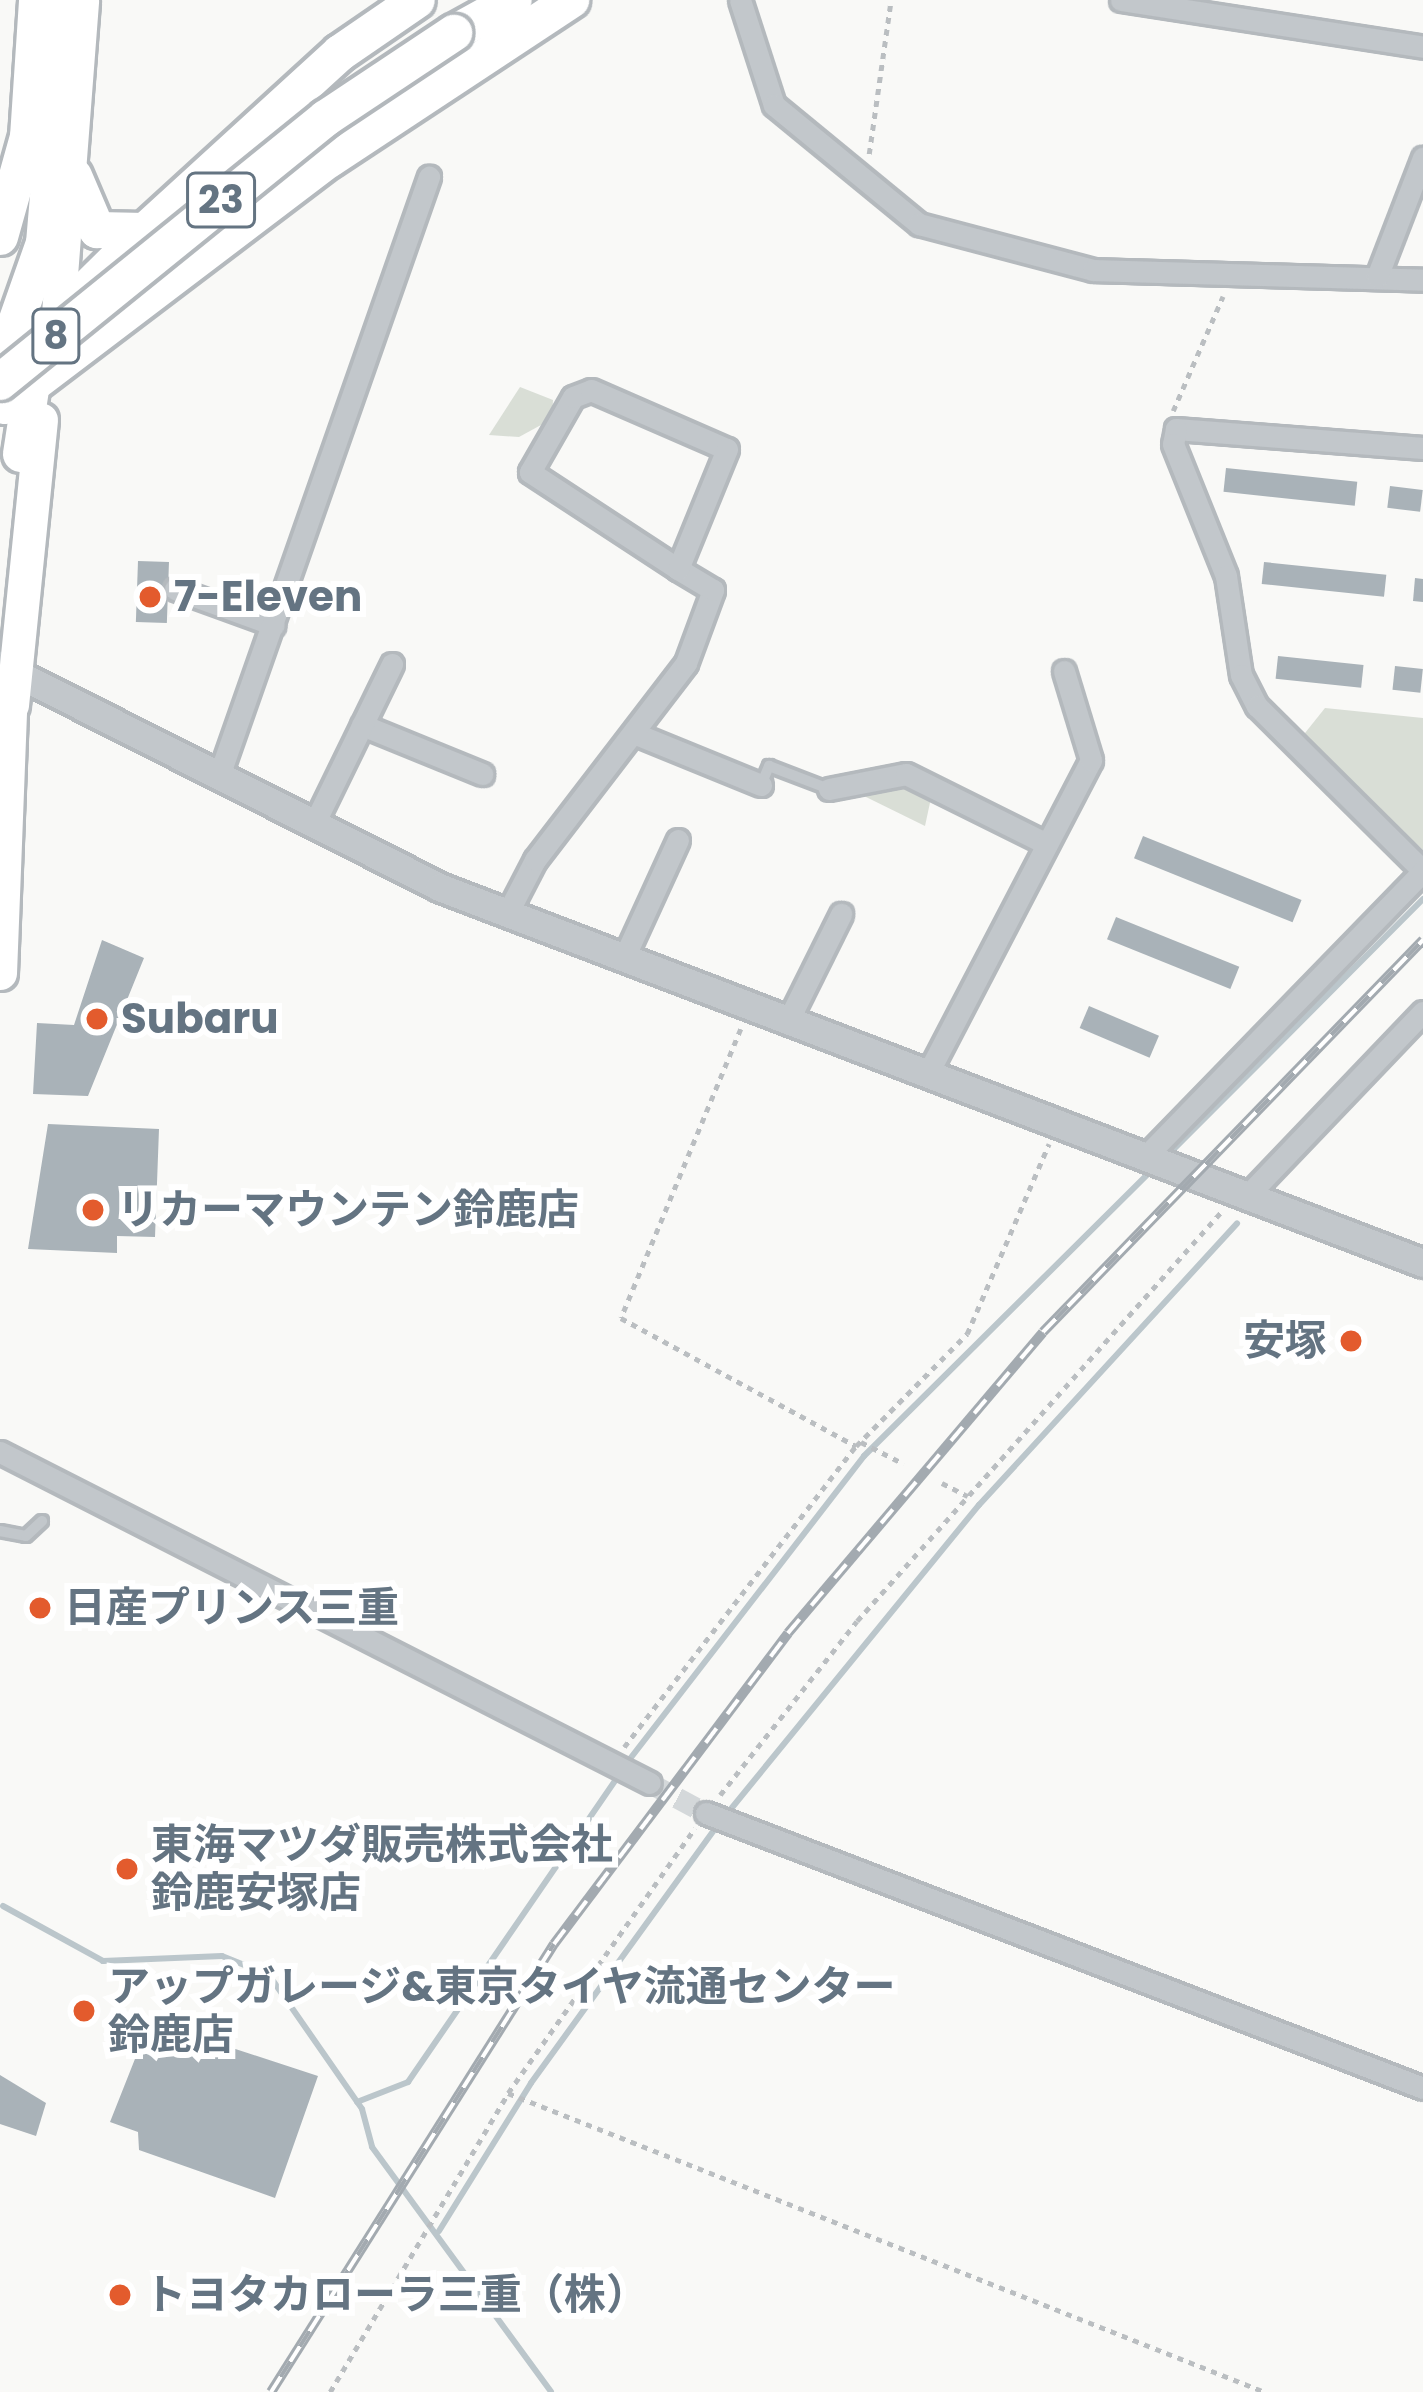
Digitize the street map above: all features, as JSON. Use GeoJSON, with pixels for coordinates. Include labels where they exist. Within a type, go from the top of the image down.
{"type":"FeatureCollection","features":[{"type":"Feature","properties":{"kind":"highway"},"geometry":{"type":"LineString","coordinates":[[0,237],[37,0]]}},
{"type":"Feature","properties":{"kind":"highway","name":"23"},"geometry":{"type":"LineString","coordinates":[[0,365],[44,243],[64,0]]}},
{"type":"Feature","properties":{"kind":"highway","name":"23"},"geometry":{"type":"LineString","coordinates":[[0,365],[447,13],[514,0]]}},
{"type":"Feature","properties":{"kind":"highway"},"geometry":{"type":"LineString","coordinates":[[16,392],[330,159],[572,0]]}},
{"type":"Feature","properties":{"kind":"highway"},"geometry":{"type":"LineString","coordinates":[[21,454],[16,392],[59,319],[145,231],[340,53],[447,13]]}},
{"type":"Feature","properties":{"kind":"highway","name":"23"},"geometry":{"type":"LineString","coordinates":[[16,392],[447,13]]}},
{"type":"Feature","properties":{"kind":"highway"},"geometry":{"type":"LineString","coordinates":[[74,176],[97,230],[145,231]]}},
{"type":"Feature","properties":{"kind":"main road","name":"8"},"geometry":{"type":"LineString","coordinates":[[59,319],[74,176],[82,0]]}},
{"type":"Feature","properties":{"kind":"main road","name":"8"},"geometry":{"type":"LineString","coordinates":[[0,973],[12,705],[16,392]]}},
{"type":"Feature","properties":{"kind":"main road","name":"8"},"geometry":{"type":"LineString","coordinates":[[10,668],[21,454]]}},
{"type":"Feature","properties":{"kind":"street"},"geometry":{"type":"LineString","coordinates":[[740,0],[762,90],[919,224],[1054,266],[1423,280]]}},
{"type":"Feature","properties":{"kind":"street"},"geometry":{"type":"LineString","coordinates":[[1121,0],[1423,46]]}},
{"type":"Feature","properties":{"kind":"street"},"geometry":{"type":"LineString","coordinates":[[1377,277],[1423,158]]}},
{"type":"Feature","properties":{"kind":"street"},"geometry":{"type":"LineString","coordinates":[[220,773],[429,177]]}},
{"type":"Feature","properties":{"kind":"street"},"geometry":{"type":"LineString","coordinates":[[507,914],[535,860],[636,734],[686,662],[712,590],[678,569],[530,472],[573,397],[591,390],[727,449],[678,569]]}},
{"type":"Feature","properties":{"kind":"street"},"geometry":{"type":"LineString","coordinates":[[1155,1160],[1423,871],[1257,706],[1241,675],[1226,576],[1175,457],[1176,429],[1423,448]]}},
{"type":"Feature","properties":{"kind":"street"},"geometry":{"type":"LineString","coordinates":[[176,589],[274,625]]}},
{"type":"Feature","properties":{"kind":"street"},"geometry":{"type":"LineString","coordinates":[[314,824],[392,664]]}},
{"type":"Feature","properties":{"kind":"street"},"geometry":{"type":"LineString","coordinates":[[10,668],[314,824],[507,914],[1423,1263]]}},
{"type":"Feature","properties":{"kind":"street"},"geometry":{"type":"LineString","coordinates":[[927,1075],[1091,760],[1064,670]]}},
{"type":"Feature","properties":{"kind":"street"},"geometry":{"type":"LineString","coordinates":[[362,725],[482,774]]}},
{"type":"Feature","properties":{"kind":"street"},"geometry":{"type":"LineString","coordinates":[[636,734],[761,785]]}},
{"type":"Feature","properties":{"kind":"street"},"geometry":{"type":"LineString","coordinates":[[829,789],[906,774],[1047,844]]}},
{"type":"Feature","properties":{"kind":"street"},"geometry":{"type":"LineString","coordinates":[[623,959],[678,840]]}},
{"type":"Feature","properties":{"kind":"street"},"geometry":{"type":"LineString","coordinates":[[787,1023],[841,914]]}},
{"type":"Feature","properties":{"kind":"street"},"geometry":{"type":"LineString","coordinates":[[1237,1193],[1423,1012]]}},
{"type":"Feature","properties":{"kind":"street"},"geometry":{"type":"LineString","coordinates":[[0,1452],[627,1771]]}},
{"type":"Feature","properties":{"kind":"street"},"geometry":{"type":"LineString","coordinates":[[717,1817],[1423,2088]]}},
{"type":"Feature","properties":{"kind":"lane"},"geometry":{"type":"LineString","coordinates":[[761,785],[769,766],[829,789]]}},
{"type":"Feature","properties":{"kind":"lane"},"geometry":{"type":"LineString","coordinates":[[0,1532],[26,1536],[42,1521]]}},
{"type":"Feature","properties":{"kind":"path"},"geometry":{"type":"LineString","coordinates":[[866,178],[891,0]]}},
{"type":"Feature","properties":{"kind":"path"},"geometry":{"type":"LineString","coordinates":[[1176,429],[1175,397],[1220,307],[1223,270]]}},
{"type":"Feature","properties":{"kind":"path"},"geometry":{"type":"LineString","coordinates":[[751,1009],[621,1318],[904,1464]]}},
{"type":"Feature","properties":{"kind":"path"},"geometry":{"type":"LineString","coordinates":[[627,1771],[860,1444],[978,1319],[1058,1122]]}},
{"type":"Feature","properties":{"kind":"path"},"geometry":{"type":"LineString","coordinates":[[330,2392],[440,2202],[510,2094],[717,1817],[968,1496],[1237,1193]]}},
{"type":"Feature","properties":{"kind":"path"},"geometry":{"type":"LineString","coordinates":[[942,1483],[968,1496]]}},
{"type":"Feature","properties":{"kind":"path"},"geometry":{"type":"LineString","coordinates":[[510,2094],[1265,2392]]}},
{"type":"Feature","properties":{"kind":"shaded area"},"geometry":{"type":"Polygon","coordinates":[[[520,387],[553,400],[552,419],[519,437],[489,435],[520,387]]]}},
{"type":"Feature","properties":{"kind":"shaded area"},"geometry":{"type":"Polygon","coordinates":[[[1325,708],[1423,718],[1423,850],[1301,738],[1325,708]]]}},
{"type":"Feature","properties":{"kind":"shaded area"},"geometry":{"type":"Polygon","coordinates":[[[881,781],[931,798],[925,826],[866,797],[863,786],[881,781]]]}},
{"type":"Feature","properties":{"kind":"building"},"geometry":{"type":"Polygon","coordinates":[[[1226,468],[1357,482],[1355,506],[1223,492],[1226,468]]]}},
{"type":"Feature","properties":{"kind":"building"},"geometry":{"type":"Polygon","coordinates":[[[1390,486],[1423,490],[1420,512],[1387,508],[1390,486]]]}},
{"type":"Feature","properties":{"kind":"building","name":"7-Eleven"},"geometry":{"type":"Polygon","coordinates":[[[138,561],[169,562],[167,623],[136,622],[138,561]]]}},
{"type":"Feature","properties":{"kind":"building"},"geometry":{"type":"Polygon","coordinates":[[[1264,562],[1386,575],[1384,597],[1262,584],[1264,562]]]}},
{"type":"Feature","properties":{"kind":"building"},"geometry":{"type":"Polygon","coordinates":[[[1415,578],[1423,579],[1423,602],[1413,601],[1415,578]]]}},
{"type":"Feature","properties":{"kind":"building"},"geometry":{"type":"Polygon","coordinates":[[[1278,656],[1364,665],[1361,688],[1276,679],[1278,656]]]}},
{"type":"Feature","properties":{"kind":"building"},"geometry":{"type":"Polygon","coordinates":[[[1395,666],[1423,669],[1420,693],[1392,690],[1395,666]]]}},
{"type":"Feature","properties":{"kind":"building"},"geometry":{"type":"Polygon","coordinates":[[[1143,836],[1302,900],[1293,922],[1134,858],[1143,836]]]}},
{"type":"Feature","properties":{"kind":"building"},"geometry":{"type":"Polygon","coordinates":[[[1116,917],[1239,967],[1230,989],[1107,939],[1116,917]]]}},
{"type":"Feature","properties":{"kind":"building","name":"Subaru"},"geometry":{"type":"Polygon","coordinates":[[[102,940],[144,958],[88,1096],[33,1094],[37,1023],[74,1025],[102,940]]]}},
{"type":"Feature","properties":{"kind":"building"},"geometry":{"type":"Polygon","coordinates":[[[1089,1006],[1159,1036],[1150,1058],[1080,1028],[1089,1006]]]}},
{"type":"Feature","properties":{"kind":"building","name":"リカーマウンテン鈴鹿店"},"geometry":{"type":"Polygon","coordinates":[[[48,1124],[159,1129],[155,1237],[117,1236],[117,1253],[28,1249],[48,1124]]]}},
{"type":"Feature","properties":{"kind":"building"},"geometry":{"type":"Polygon","coordinates":[[[150,2021],[318,2076],[275,2198],[139,2150],[138,2132],[110,2122],[150,2021]]]}},
{"type":"Feature","properties":{"kind":"building"},"geometry":{"type":"Polygon","coordinates":[[[0,2075],[46,2103],[36,2136],[0,2124],[0,2075]]]}},
{"type":"Feature","properties":{"kind":"waterway"},"geometry":{"type":"LineString","coordinates":[[1167,1156],[1423,899]]}},
{"type":"Feature","properties":{"kind":"waterway"},"geometry":{"type":"LineString","coordinates":[[626,1764],[864,1456],[1153,1169]]}},
{"type":"Feature","properties":{"kind":"waterway"},"geometry":{"type":"LineString","coordinates":[[726,1815],[979,1505],[1237,1223]]}},
{"type":"Feature","properties":{"kind":"waterway"},"geometry":{"type":"LineString","coordinates":[[357,2102],[408,2082],[619,1775]]}},
{"type":"Feature","properties":{"kind":"waterway"},"geometry":{"type":"LineString","coordinates":[[439,2231],[531,2083],[718,1825]]}},
{"type":"Feature","properties":{"kind":"waterway"},"geometry":{"type":"LineString","coordinates":[[3,1906],[103,1961],[222,1956],[269,1975],[362,2109],[372,2147],[551,2392]]}},
{"type":"Feature","properties":{"kind":"tunnel"},"geometry":{"type":"LineString","coordinates":[[650,1783],[706,1813]]}},
{"type":"Feature","properties":{"kind":"railway"},"geometry":{"type":"LineString","coordinates":[[271,2392],[554,1944],[788,1633],[1043,1332],[1423,940]]}},
{"type":"Feature","properties":{"kind":"place","name":"7-Eleven"},"geometry":{"type":"Point","coordinates":[150,597]}},
{"type":"Feature","properties":{"kind":"place","name":"Subaru"},"geometry":{"type":"Point","coordinates":[97,1019]}},
{"type":"Feature","properties":{"kind":"place","name":"リカーマウンテン鈴鹿店"},"geometry":{"type":"Point","coordinates":[93,1210]}},
{"type":"Feature","properties":{"kind":"place","name":"安塚"},"geometry":{"type":"Point","coordinates":[1351,1341]}},
{"type":"Feature","properties":{"kind":"place","name":"日産プリンス三重"},"geometry":{"type":"Point","coordinates":[40,1608]}},
{"type":"Feature","properties":{"kind":"place","name":"東海マツダ販売株式会社 鈴鹿安塚店"},"geometry":{"type":"Point","coordinates":[127,1869]}},
{"type":"Feature","properties":{"kind":"place","name":"アップガレージ&東京タイヤ流通センター 鈴鹿店"},"geometry":{"type":"Point","coordinates":[84,2011]}},
{"type":"Feature","properties":{"kind":"place","name":"トヨタカローラ三重（株）"},"geometry":{"type":"Point","coordinates":[120,2295]}}]}
